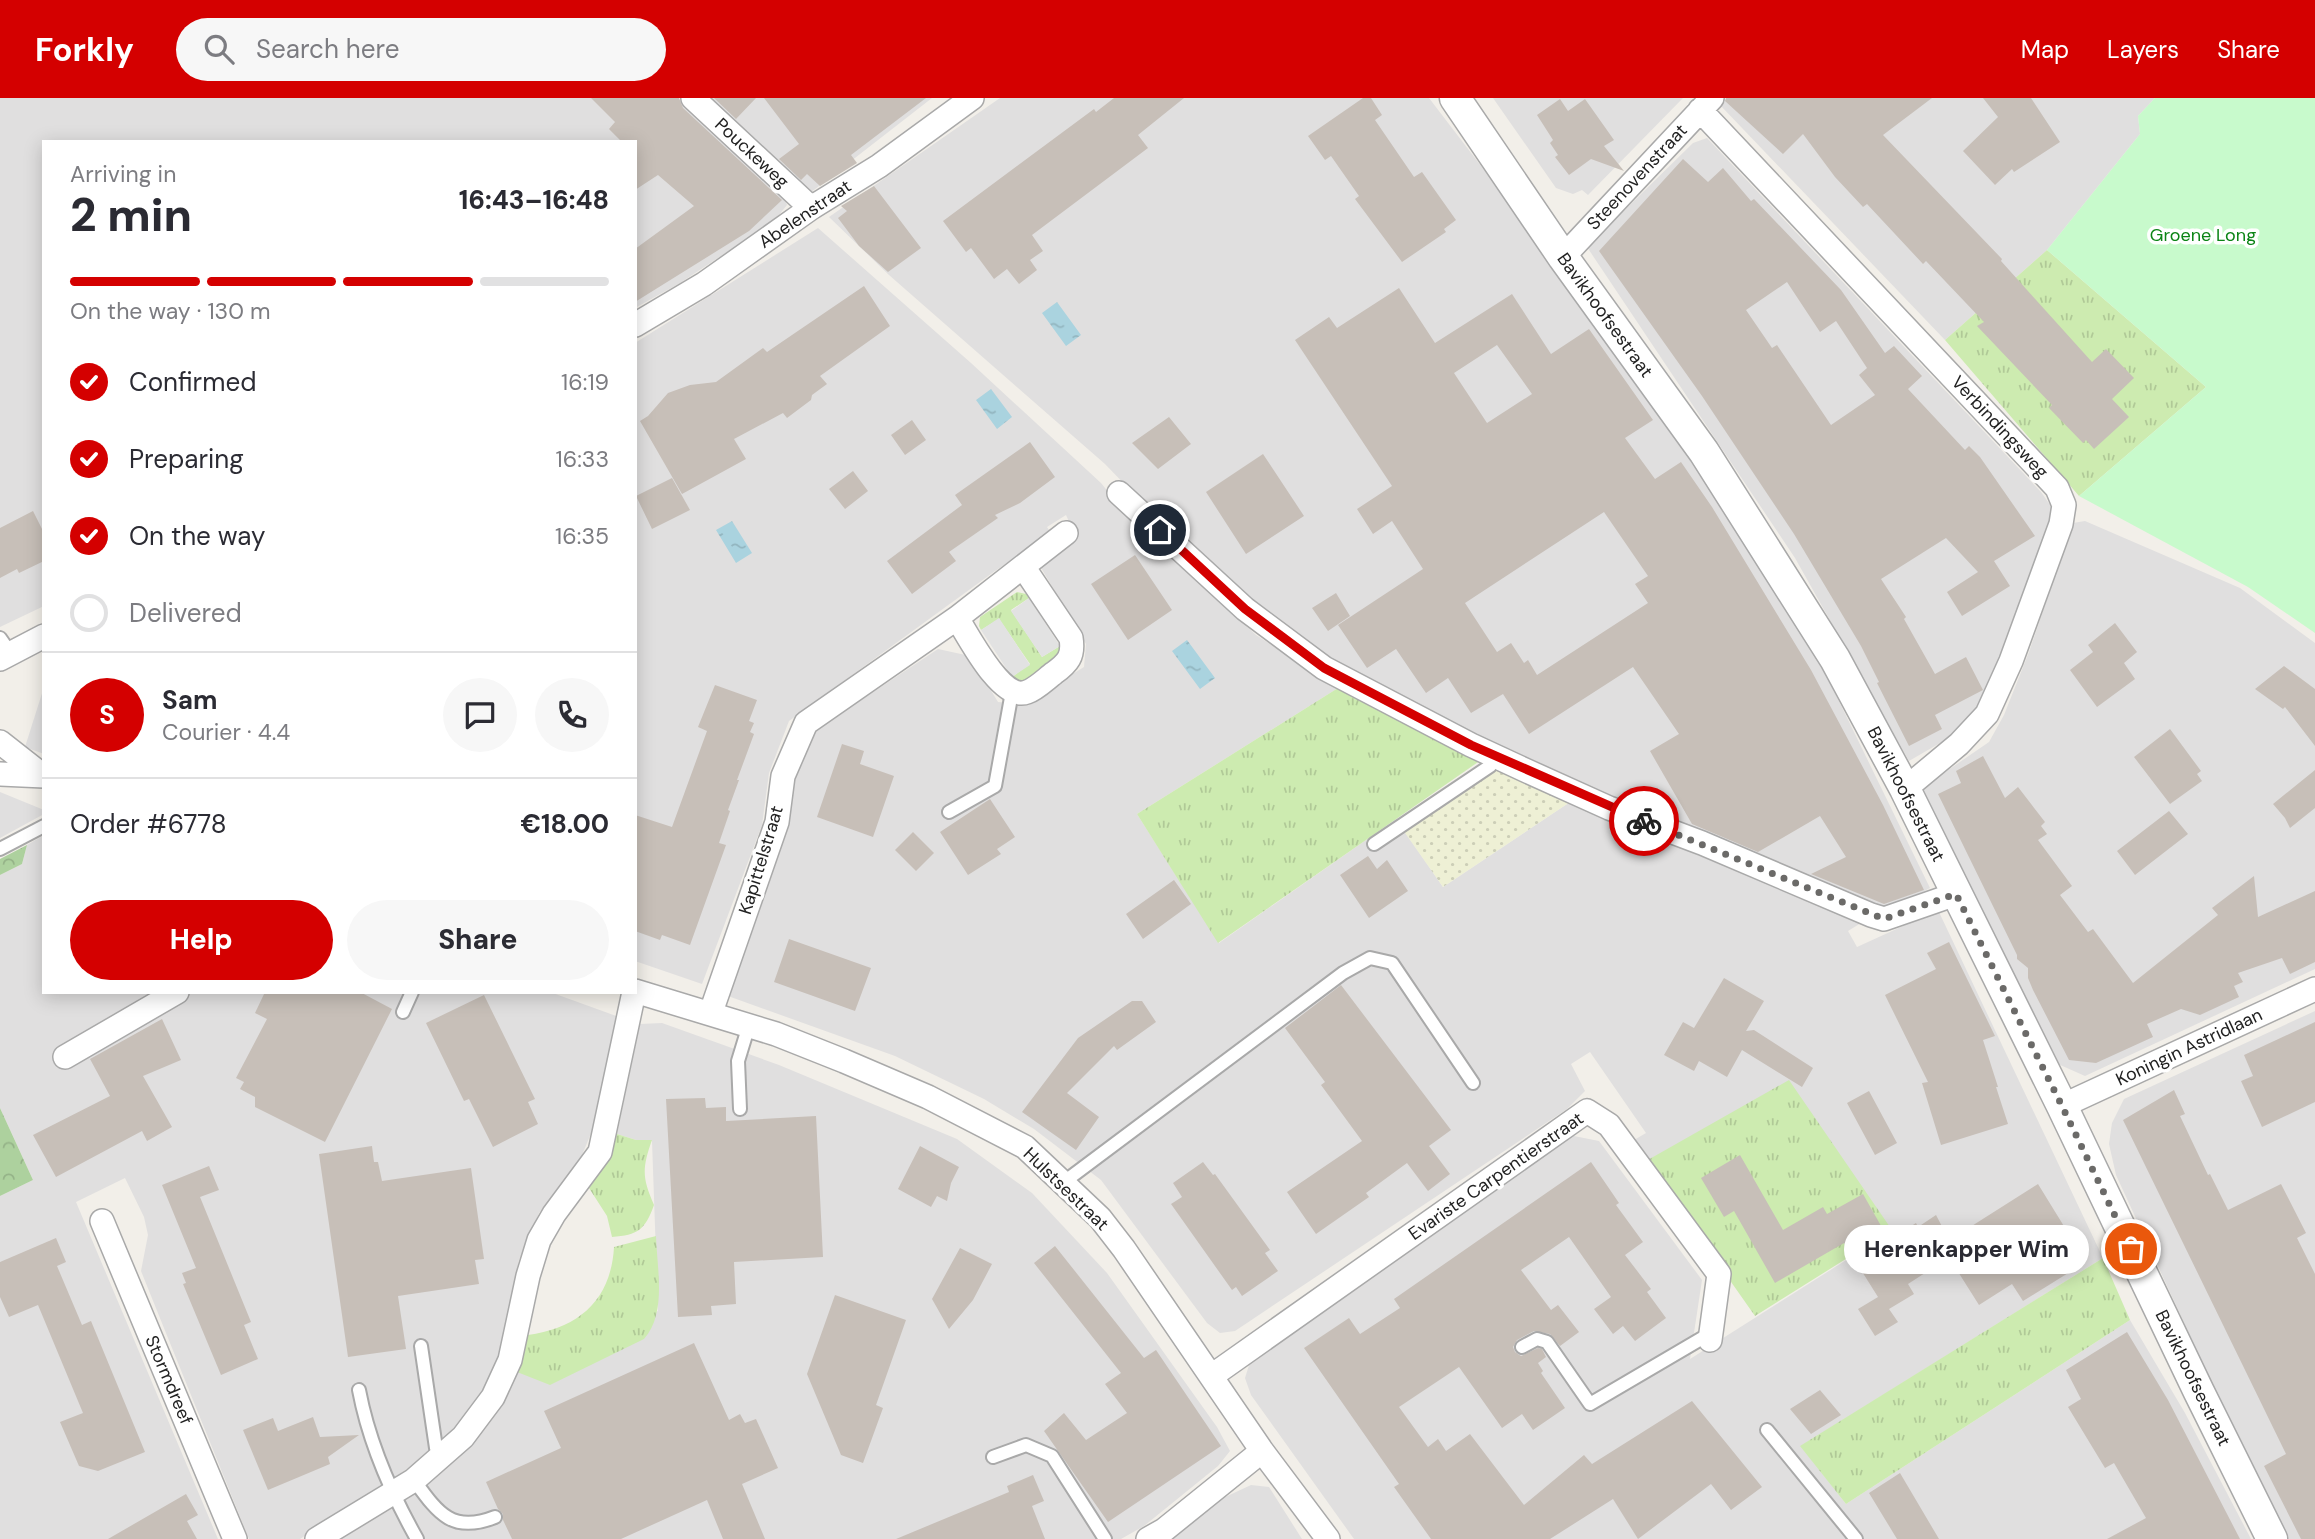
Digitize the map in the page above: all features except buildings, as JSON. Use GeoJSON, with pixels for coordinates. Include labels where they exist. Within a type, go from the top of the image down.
{"type":"FeatureCollection","features":[{"type":"Feature","properties":{"kind":"street","name":"Pouckeweg"},"geometry":{"type":"LineString","coordinates":[[692,98],[811,208]]}},
{"type":"Feature","properties":{"kind":"street","name":"Abelenstraat"},"geometry":{"type":"LineString","coordinates":[[637,324],[704,284],[811,208],[879,166],[972,98]]}},
{"type":"Feature","properties":{"kind":"street","name":"Bavikhoofsestraat"},"geometry":{"type":"LineString","coordinates":[[1455,98],[1563,257],[1704,452],[1835,659],[1905,789],[2272,1539]]}},
{"type":"Feature","properties":{"kind":"street","name":"Steenovenstraat"},"geometry":{"type":"LineString","coordinates":[[1563,257],[1706,104]]}},
{"type":"Feature","properties":{"kind":"street","name":"Verbindingsweg"},"geometry":{"type":"LineString","coordinates":[[1706,104],[2057,488],[2064,505],[2061,524],[2011,661],[1987,713],[1959,744],[1905,789]]}},
{"type":"Feature","properties":{"kind":"street"},"geometry":{"type":"LineString","coordinates":[[1119,493],[1245,609],[1324,668],[1495,757],[1609,808],[1702,843],[1884,919],[1956,894]]}},
{"type":"Feature","properties":{"kind":"street","name":"Kapittelstraat"},"geometry":{"type":"LineString","coordinates":[[711,1013],[777,822],[783,776],[806,723],[957,618],[1066,533]]}},
{"type":"Feature","properties":{"kind":"street"},"geometry":{"type":"LineString","coordinates":[[957,618],[1000,683],[1012,692],[1026,693],[1068,663],[1073,649],[1071,638],[1024,568]]}},
{"type":"Feature","properties":{"kind":"street"},"geometry":{"type":"LineString","coordinates":[[3,656],[42,637]]}},
{"type":"Feature","properties":{"kind":"street"},"geometry":{"type":"LineString","coordinates":[[0,742],[42,775]]}},
{"type":"Feature","properties":{"kind":"street"},"geometry":{"type":"LineString","coordinates":[[0,774],[42,776]]}},
{"type":"Feature","properties":{"kind":"street","name":"Koningin Astridlaan"},"geometry":{"type":"LineString","coordinates":[[2062,1106],[2315,989]]}},
{"type":"Feature","properties":{"kind":"street","name":"Hulstsestraat"},"geometry":{"type":"LineString","coordinates":[[637,992],[711,1013],[853,1065],[928,1097],[1025,1147],[1100,1218],[1124,1249],[1262,1451],[1328,1539]]}},
{"type":"Feature","properties":{"kind":"street"},"geometry":{"type":"LineString","coordinates":[[65,1057],[174,994]]}},
{"type":"Feature","properties":{"kind":"street"},"geometry":{"type":"LineString","coordinates":[[317,1539],[414,1480],[463,1437],[493,1397],[510,1360],[528,1276],[539,1240],[554,1214],[600,1152],[634,994]]}},
{"type":"Feature","properties":{"kind":"street","name":"Evariste Carpentierstraat"},"geometry":{"type":"LineString","coordinates":[[1213,1376],[1587,1111],[1609,1125],[1719,1274],[1711,1336]]}},
{"type":"Feature","properties":{"kind":"street","name":"Stormdreef"},"geometry":{"type":"LineString","coordinates":[[102,1221],[235,1539]]}},
{"type":"Feature","properties":{"kind":"street"},"geometry":{"type":"LineString","coordinates":[[1148,1539],[1164,1530],[1262,1451]]}},
{"type":"Feature","properties":{"kind":"lane"},"geometry":{"type":"LineString","coordinates":[[949,813],[995,786],[1012,692]]}},
{"type":"Feature","properties":{"kind":"lane"},"geometry":{"type":"LineString","coordinates":[[1374,844],[1490,766],[1495,757]]}},
{"type":"Feature","properties":{"kind":"lane"},"geometry":{"type":"LineString","coordinates":[[0,849],[42,827]]}},
{"type":"Feature","properties":{"kind":"lane"},"geometry":{"type":"LineString","coordinates":[[1064,1182],[1343,973],[1370,958],[1392,963],[1473,1083]]}},
{"type":"Feature","properties":{"kind":"lane"},"geometry":{"type":"LineString","coordinates":[[403,1012],[411,994]]}},
{"type":"Feature","properties":{"kind":"lane"},"geometry":{"type":"LineString","coordinates":[[740,1109],[738,1061],[749,1026]]}},
{"type":"Feature","properties":{"kind":"lane"},"geometry":{"type":"LineString","coordinates":[[1522,1347],[1537,1339],[1547,1342],[1590,1404],[1711,1336]]}},
{"type":"Feature","properties":{"kind":"lane"},"geometry":{"type":"LineString","coordinates":[[421,1346],[436,1448],[442,1455]]}},
{"type":"Feature","properties":{"kind":"lane"},"geometry":{"type":"LineString","coordinates":[[359,1390],[365,1423],[392,1495],[417,1539]]}},
{"type":"Feature","properties":{"kind":"lane"},"geometry":{"type":"LineString","coordinates":[[1767,1430],[1856,1539]]}},
{"type":"Feature","properties":{"kind":"lane"},"geometry":{"type":"LineString","coordinates":[[993,1457],[1026,1445],[1052,1456],[1105,1539]]}},
{"type":"Feature","properties":{"kind":"lane"},"geometry":{"type":"LineString","coordinates":[[414,1480],[433,1507],[449,1520],[467,1524],[495,1517]]}},
{"type":"Feature","properties":{"kind":"shaded area"},"geometry":{"type":"Polygon","coordinates":[[[0,98],[677,98],[783,192],[787,205],[774,221],[680,283],[637,307],[637,140],[42,140],[42,607],[0,627],[0,98]]]}},
{"type":"Feature","properties":{"kind":"shaded area"},"geometry":{"type":"Polygon","coordinates":[[[711,98],[932,98],[810,193],[711,98]]]}},
{"type":"Feature","properties":{"kind":"shaded area"},"geometry":{"type":"Polygon","coordinates":[[[1000,98],[1429,98],[1517,213],[1716,495],[1816,654],[1930,888],[1881,914],[1659,821],[1400,701],[1335,661],[1241,594],[1166,527],[1105,464],[889,275],[829,217],[1000,98]]]}},
{"type":"Feature","properties":{"kind":"shaded area"},"geometry":{"type":"Polygon","coordinates":[[[1493,98],[1683,98],[1588,195],[1582,190],[1573,194],[1556,188],[1493,98]]]}},
{"type":"Feature","properties":{"kind":"shaded area"},"geometry":{"type":"Polygon","coordinates":[[[1728,98],[2155,98],[2138,116],[2140,134],[2047,250],[1945,340],[1721,106],[1728,98]]]}},
{"type":"Feature","properties":{"kind":"shaded area"},"geometry":{"type":"Polygon","coordinates":[[[1707,138],[2041,492],[2053,509],[2051,522],[1985,699],[1959,732],[1909,761],[1795,558],[1587,247],[1693,143],[1707,138]]]}},
{"type":"Feature","properties":{"kind":"shaded area"},"geometry":{"type":"Polygon","coordinates":[[[818,228],[971,363],[1101,483],[1126,514],[1256,635],[1338,688],[1137,814],[1219,943],[1396,819],[1443,887],[1570,802],[1861,923],[1848,931],[1857,947],[1938,910],[2103,1258],[1801,1446],[1846,1504],[2130,1320],[2185,1413],[2251,1539],[1354,1539],[1251,1395],[1245,1378],[1250,1362],[1569,1135],[1599,1141],[1702,1280],[1690,1359],[1892,1231],[1646,1161],[1629,1143],[1646,1133],[1590,1052],[1571,1064],[1585,1091],[1567,1109],[1235,1331],[1220,1333],[1207,1323],[1101,1180],[1034,1129],[984,1099],[895,1056],[728,996],[787,831],[790,784],[810,734],[938,649],[970,656],[998,702],[1024,704],[1084,667],[1086,644],[1040,566],[1077,539],[1066,515],[1047,527],[1051,533],[789,721],[769,773],[762,825],[702,984],[637,962],[637,342],[818,228]]]}},
{"type":"Feature","properties":{"kind":"shaded area"},"geometry":{"type":"Polygon","coordinates":[[[2085,521],[2240,588],[2315,643],[2315,969],[2085,1076],[2058,1064],[1922,788],[1989,742],[2004,715],[2029,652],[2073,523],[2085,521]]]}},
{"type":"Feature","properties":{"kind":"shaded area"},"geometry":{"type":"Polygon","coordinates":[[[1029,598],[1060,646],[1042,657],[1011,611],[1029,598]]]}},
{"type":"Feature","properties":{"kind":"shaded area"},"geometry":{"type":"Polygon","coordinates":[[[999,618],[1030,665],[1012,677],[981,630],[999,618]]]}},
{"type":"Feature","properties":{"kind":"shaded area"},"geometry":{"type":"Polygon","coordinates":[[[42,693],[42,753],[25,747],[42,693]]]}},
{"type":"Feature","properties":{"kind":"shaded area"},"geometry":{"type":"Polygon","coordinates":[[[0,792],[42,809],[42,815],[0,838],[0,792]]]}},
{"type":"Feature","properties":{"kind":"shaded area"},"geometry":{"type":"Polygon","coordinates":[[[42,836],[42,994],[556,994],[619,1017],[594,1126],[580,1160],[539,1213],[519,1260],[497,1363],[487,1385],[445,1440],[413,1465],[300,1539],[249,1539],[141,1271],[148,1235],[144,1217],[125,1178],[76,1202],[218,1539],[0,1539],[0,1196],[33,1180],[0,1108],[0,875],[22,864],[27,845],[42,836]]]}},
{"type":"Feature","properties":{"kind":"shaded area"},"geometry":{"type":"Polygon","coordinates":[[[2315,1011],[2315,1539],[2286,1539],[2116,1175],[2109,1144],[2112,1123],[2124,1099],[2315,1011]]]}},
{"type":"Feature","properties":{"kind":"shaded area"},"geometry":{"type":"Polygon","coordinates":[[[662,1023],[779,1065],[957,1139],[1032,1193],[1107,1273],[1217,1427],[1230,1451],[1218,1466],[1144,1526],[1121,1539],[341,1539],[426,1482],[517,1372],[658,1311],[652,1141],[636,1140],[617,1134],[640,1024],[662,1023]]]}},
{"type":"Feature","properties":{"kind":"shaded area"},"geometry":{"type":"Polygon","coordinates":[[[1251,1485],[1269,1487],[1302,1539],[1162,1539],[1221,1499],[1251,1485]]]}},
{"type":"Feature","properties":{"kind":"green space","name":"Groene Long"},"geometry":{"type":"Polygon","coordinates":[[[2155,98],[2315,98],[2315,633],[2248,587],[2079,496],[2206,387],[2047,250],[2140,134],[2138,116],[2155,98]]]}},
{"type":"Feature","properties":{"kind":"green space"},"geometry":{"type":"Polygon","coordinates":[[[2047,250],[2206,387],[2079,496],[1945,340],[2047,250]]]}},
{"type":"Feature","properties":{"kind":"green space"},"geometry":{"type":"Polygon","coordinates":[[[1017,592],[1026,594],[1029,598],[1011,610],[1042,657],[1060,646],[1063,649],[1060,658],[1024,683],[1014,681],[1012,677],[1030,664],[999,619],[981,630],[979,626],[980,617],[1017,592]]]}},
{"type":"Feature","properties":{"kind":"green space"},"geometry":{"type":"Polygon","coordinates":[[[1338,688],[1481,760],[1218,943],[1137,814],[1338,688]]]}},
{"type":"Feature","properties":{"kind":"green space"},"geometry":{"type":"Polygon","coordinates":[[[1496,768],[1570,802],[1443,887],[1403,830],[1496,768]]]}},
{"type":"Feature","properties":{"kind":"green space"},"geometry":{"type":"Polygon","coordinates":[[[27,845],[22,864],[0,875],[0,859],[27,845]]]}},
{"type":"Feature","properties":{"kind":"green space"},"geometry":{"type":"Polygon","coordinates":[[[1789,1080],[1892,1230],[1755,1316],[1646,1161],[1789,1080]]]}},
{"type":"Feature","properties":{"kind":"green space"},"geometry":{"type":"Polygon","coordinates":[[[0,1108],[33,1180],[0,1196],[0,1108]]]}},
{"type":"Feature","properties":{"kind":"green space"},"geometry":{"type":"Polygon","coordinates":[[[617,1134],[636,1140],[652,1140],[646,1158],[645,1173],[654,1205],[644,1226],[639,1230],[612,1237],[607,1216],[589,1188],[602,1169],[617,1134]]]}},
{"type":"Feature","properties":{"kind":"green space"},"geometry":{"type":"Polygon","coordinates":[[[656,1236],[658,1304],[656,1317],[644,1339],[550,1385],[517,1372],[528,1335],[563,1326],[589,1308],[599,1296],[612,1266],[614,1247],[656,1236]]]}},
{"type":"Feature","properties":{"kind":"green space"},"geometry":{"type":"Polygon","coordinates":[[[2103,1258],[2130,1320],[1846,1504],[1800,1446],[2103,1258]]]}},
{"type":"Feature","properties":{"kind":"water"},"geometry":{"type":"Polygon","coordinates":[[[1057,302],[1081,335],[1066,346],[1042,313],[1057,302]]]}},
{"type":"Feature","properties":{"kind":"water"},"geometry":{"type":"Polygon","coordinates":[[[991,389],[1012,417],[997,429],[976,400],[991,389]]]}},
{"type":"Feature","properties":{"kind":"water"},"geometry":{"type":"Polygon","coordinates":[[[732,521],[752,553],[736,563],[716,530],[732,521]]]}},
{"type":"Feature","properties":{"kind":"water"},"geometry":{"type":"Polygon","coordinates":[[[1187,640],[1215,678],[1200,689],[1172,651],[1187,640]]]}},
{"type":"Feature","properties":{"kind":"way so far"},"geometry":{"type":"LineString","coordinates":[[1644,821],[1884,919],[1956,894],[2131,1249]]}},
{"type":"Feature","properties":{"kind":"place","name":"Herenkapper Wim"},"geometry":{"type":"Point","coordinates":[2131,1249]}},
{"type":"Feature","properties":{"kind":"route"},"geometry":{"type":"LineString","coordinates":[[1160,530],[1245,609],[1324,668],[1471,745],[1609,808],[1644,821]]}}]}
